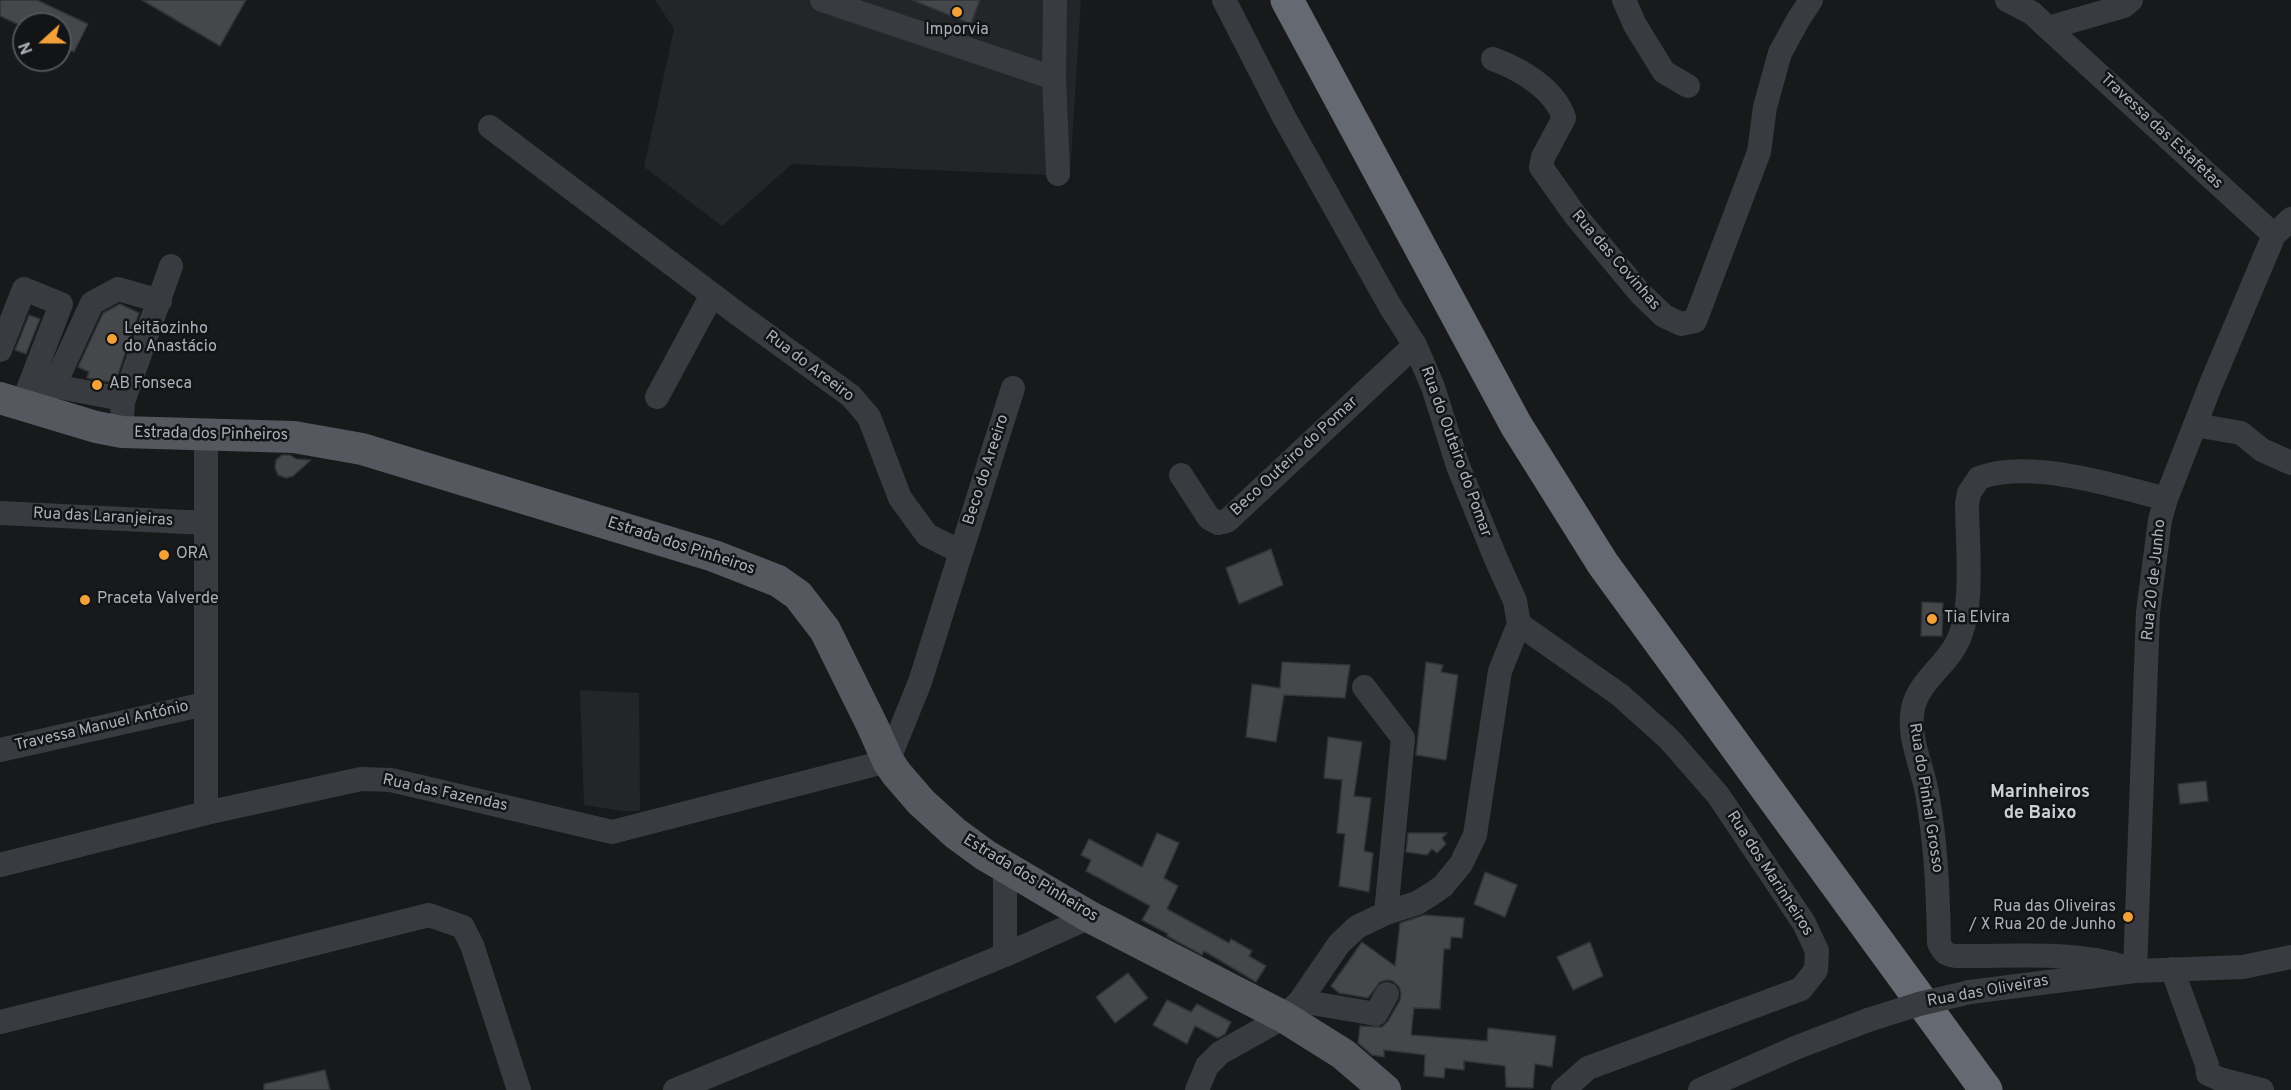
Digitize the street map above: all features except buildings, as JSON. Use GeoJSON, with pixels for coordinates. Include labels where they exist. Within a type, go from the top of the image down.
{"type":"FeatureCollection","features":[{"type":"Feature","properties":{"kind":"highway"},"geometry":{"type":"LineString","coordinates":[[1267,0],[1494,422],[1575,556],[1965,1090]]}},
{"type":"Feature","properties":{"kind":"highway"},"geometry":{"type":"LineString","coordinates":[[1287,0],[1501,399],[1590,544],[1689,684],[1986,1090]]}},
{"type":"Feature","properties":{"kind":"main road","name":"Estrada dos Pinheiros"},"geometry":{"type":"LineString","coordinates":[[17,404],[96,428],[122,417],[206,435],[294,437],[362,449],[714,556],[778,581],[807,604],[825,630],[888,761],[907,786],[940,820],[969,844],[1090,917],[1292,1009],[1384,1090]]}},
{"type":"Feature","properties":{"kind":"street"},"geometry":{"type":"LineString","coordinates":[[822,0],[1054,78]]}},
{"type":"Feature","properties":{"kind":"street"},"geometry":{"type":"LineString","coordinates":[[1055,0],[1054,78],[1058,174]]}},
{"type":"Feature","properties":{"kind":"street","name":"Rua do Outeiro do Pomar"},"geometry":{"type":"LineString","coordinates":[[1224,0],[1290,127],[1390,306],[1415,345],[1433,387],[1458,466],[1515,601],[1519,624]]}},
{"type":"Feature","properties":{"kind":"street"},"geometry":{"type":"LineString","coordinates":[[1624,0],[1635,25],[1664,72],[1688,86]]}},
{"type":"Feature","properties":{"kind":"street","name":"Rua das Covinhas"},"geometry":{"type":"LineString","coordinates":[[1493,58],[1531,78],[1561,107],[1564,118],[1543,157],[1541,167],[1575,215],[1641,294],[1664,316],[1681,324],[1695,321],[1759,152],[1765,107],[1780,53],[1811,0]]}},
{"type":"Feature","properties":{"kind":"street","name":"Travessa das Estafetas"},"geometry":{"type":"LineString","coordinates":[[2007,0],[2032,13],[2274,235]]}},
{"type":"Feature","properties":{"kind":"street"},"geometry":{"type":"LineString","coordinates":[[2049,28],[2124,6],[2131,0]]}},
{"type":"Feature","properties":{"kind":"street","name":"Rua do Areeiro"},"geometry":{"type":"LineString","coordinates":[[490,127],[712,295],[851,396],[869,417],[900,498],[927,535],[961,552]]}},
{"type":"Feature","properties":{"kind":"street","name":"Rua 20 de Junho"},"geometry":{"type":"LineString","coordinates":[[2135,971],[2148,612],[2160,520],[2195,426],[2274,235],[2291,219]]}},
{"type":"Feature","properties":{"kind":"street"},"geometry":{"type":"LineString","coordinates":[[122,417],[171,266]]}},
{"type":"Feature","properties":{"kind":"street"},"geometry":{"type":"LineString","coordinates":[[0,350],[24,289],[61,304],[17,404]]}},
{"type":"Feature","properties":{"kind":"street"},"geometry":{"type":"LineString","coordinates":[[54,386],[92,303],[118,290],[160,301]]}},
{"type":"Feature","properties":{"kind":"street"},"geometry":{"type":"LineString","coordinates":[[657,398],[712,295]]}},
{"type":"Feature","properties":{"kind":"street","name":"Beco Outeiro do Pomar"},"geometry":{"type":"LineString","coordinates":[[1181,475],[1209,518],[1218,523],[1227,521],[1415,345]]}},
{"type":"Feature","properties":{"kind":"street"},"geometry":{"type":"LineString","coordinates":[[17,404],[54,386],[112,396],[122,417]]}},
{"type":"Feature","properties":{"kind":"street","name":"Beco do Areeiro"},"geometry":{"type":"LineString","coordinates":[[961,552],[1013,388]]}},
{"type":"Feature","properties":{"kind":"street"},"geometry":{"type":"LineString","coordinates":[[2195,426],[2241,434],[2262,450],[2291,463]]}},
{"type":"Feature","properties":{"kind":"street"},"geometry":{"type":"LineString","coordinates":[[206,435],[206,813]]}},
{"type":"Feature","properties":{"kind":"street","name":"Rua do Pinhal Grosso"},"geometry":{"type":"LineString","coordinates":[[2135,971],[2115,963],[2084,957],[1948,956],[1942,950],[1939,943],[1936,854],[1927,791],[1915,748],[1913,708],[1918,694],[1954,648],[1964,627],[1967,608],[1967,504],[1969,493],[1978,478],[2000,472],[2070,476],[2166,499]]}},
{"type":"Feature","properties":{"kind":"street","name":"Rua das Laranjeiras"},"geometry":{"type":"LineString","coordinates":[[0,513],[206,523]]}},
{"type":"Feature","properties":{"kind":"street"},"geometry":{"type":"LineString","coordinates":[[888,761],[920,682],[961,552]]}},
{"type":"Feature","properties":{"kind":"street"},"geometry":{"type":"LineString","coordinates":[[1181,1090],[1220,1053],[1292,1009],[1339,944],[1357,927],[1430,896],[1443,886],[1461,864],[1474,835],[1500,671],[1515,639],[1519,624]]}},
{"type":"Feature","properties":{"kind":"street","name":"Rua dos Marinheiros"},"geometry":{"type":"LineString","coordinates":[[1519,624],[1620,695],[1669,739],[1718,795],[1798,914],[1817,951],[1816,970],[1801,989],[1588,1068],[1563,1090]]}},
{"type":"Feature","properties":{"kind":"street"},"geometry":{"type":"LineString","coordinates":[[1364,687],[1403,738],[1394,910]]}},
{"type":"Feature","properties":{"kind":"street","name":"Travessa Manuel António"},"geometry":{"type":"LineString","coordinates":[[0,750],[205,704]]}},
{"type":"Feature","properties":{"kind":"street","name":"Rua das Fazendas"},"geometry":{"type":"LineString","coordinates":[[0,865],[206,813],[362,779],[391,780],[612,832],[888,761]]}},
{"type":"Feature","properties":{"kind":"street"},"geometry":{"type":"LineString","coordinates":[[1005,867],[1005,955]]}},
{"type":"Feature","properties":{"kind":"street"},"geometry":{"type":"LineString","coordinates":[[0,1022],[429,915],[447,919],[463,927],[472,945],[519,1090]]}},
{"type":"Feature","properties":{"kind":"street"},"geometry":{"type":"LineString","coordinates":[[675,1090],[1005,955],[1090,917]]}},
{"type":"Feature","properties":{"kind":"street","name":"Rua das Oliveiras"},"geometry":{"type":"LineString","coordinates":[[1700,1090],[1731,1084],[1804,1044],[1868,1020],[1919,1004],[1970,992],[2135,971],[2243,967],[2291,957]]}},
{"type":"Feature","properties":{"kind":"street"},"geometry":{"type":"LineString","coordinates":[[2172,969],[2207,1065],[2208,1082],[2220,1079],[2262,1090]]}},
{"type":"Feature","properties":{"kind":"street"},"geometry":{"type":"LineString","coordinates":[[1292,1009],[1376,1014],[1387,994]]}},
{"type":"Feature","properties":{"kind":"street"},"geometry":{"type":"LineString","coordinates":[[1197,1090],[1207,1066]]}},
{"type":"Feature","properties":{"kind":"shaded area"},"geometry":{"type":"Polygon","coordinates":[[[655,0],[1081,0],[1070,176],[792,164],[722,226],[644,167],[674,29],[655,0]]]}},
{"type":"Feature","properties":{"kind":"shaded area"},"geometry":{"type":"Polygon","coordinates":[[[580,690],[639,693],[640,811],[623,811],[584,805],[580,690]]]}},
{"type":"Feature","properties":{"kind":"place","name":"Imporvia"},"geometry":{"type":"Point","coordinates":[957,12]}},
{"type":"Feature","properties":{"kind":"place","name":"Leitãozinho do Anastácio"},"geometry":{"type":"Point","coordinates":[112,339]}},
{"type":"Feature","properties":{"kind":"place","name":"AB Fonseca"},"geometry":{"type":"Point","coordinates":[97,385]}},
{"type":"Feature","properties":{"kind":"place","name":"ORA"},"geometry":{"type":"Point","coordinates":[164,555]}},
{"type":"Feature","properties":{"kind":"place","name":"Praceta Valverde"},"geometry":{"type":"Point","coordinates":[85,600]}},
{"type":"Feature","properties":{"kind":"place","name":"Tia Elvira"},"geometry":{"type":"Point","coordinates":[1932,619]}},
{"type":"Feature","properties":{"kind":"place","name":"Rua das Oliveiras / X Rua 20 de Junho"},"geometry":{"type":"Point","coordinates":[2128,917]}},
{"type":"Feature","properties":{"kind":"district","name":"Marinheiros de Baixo"},"geometry":{"type":"Point","coordinates":[2040,803]}}]}
